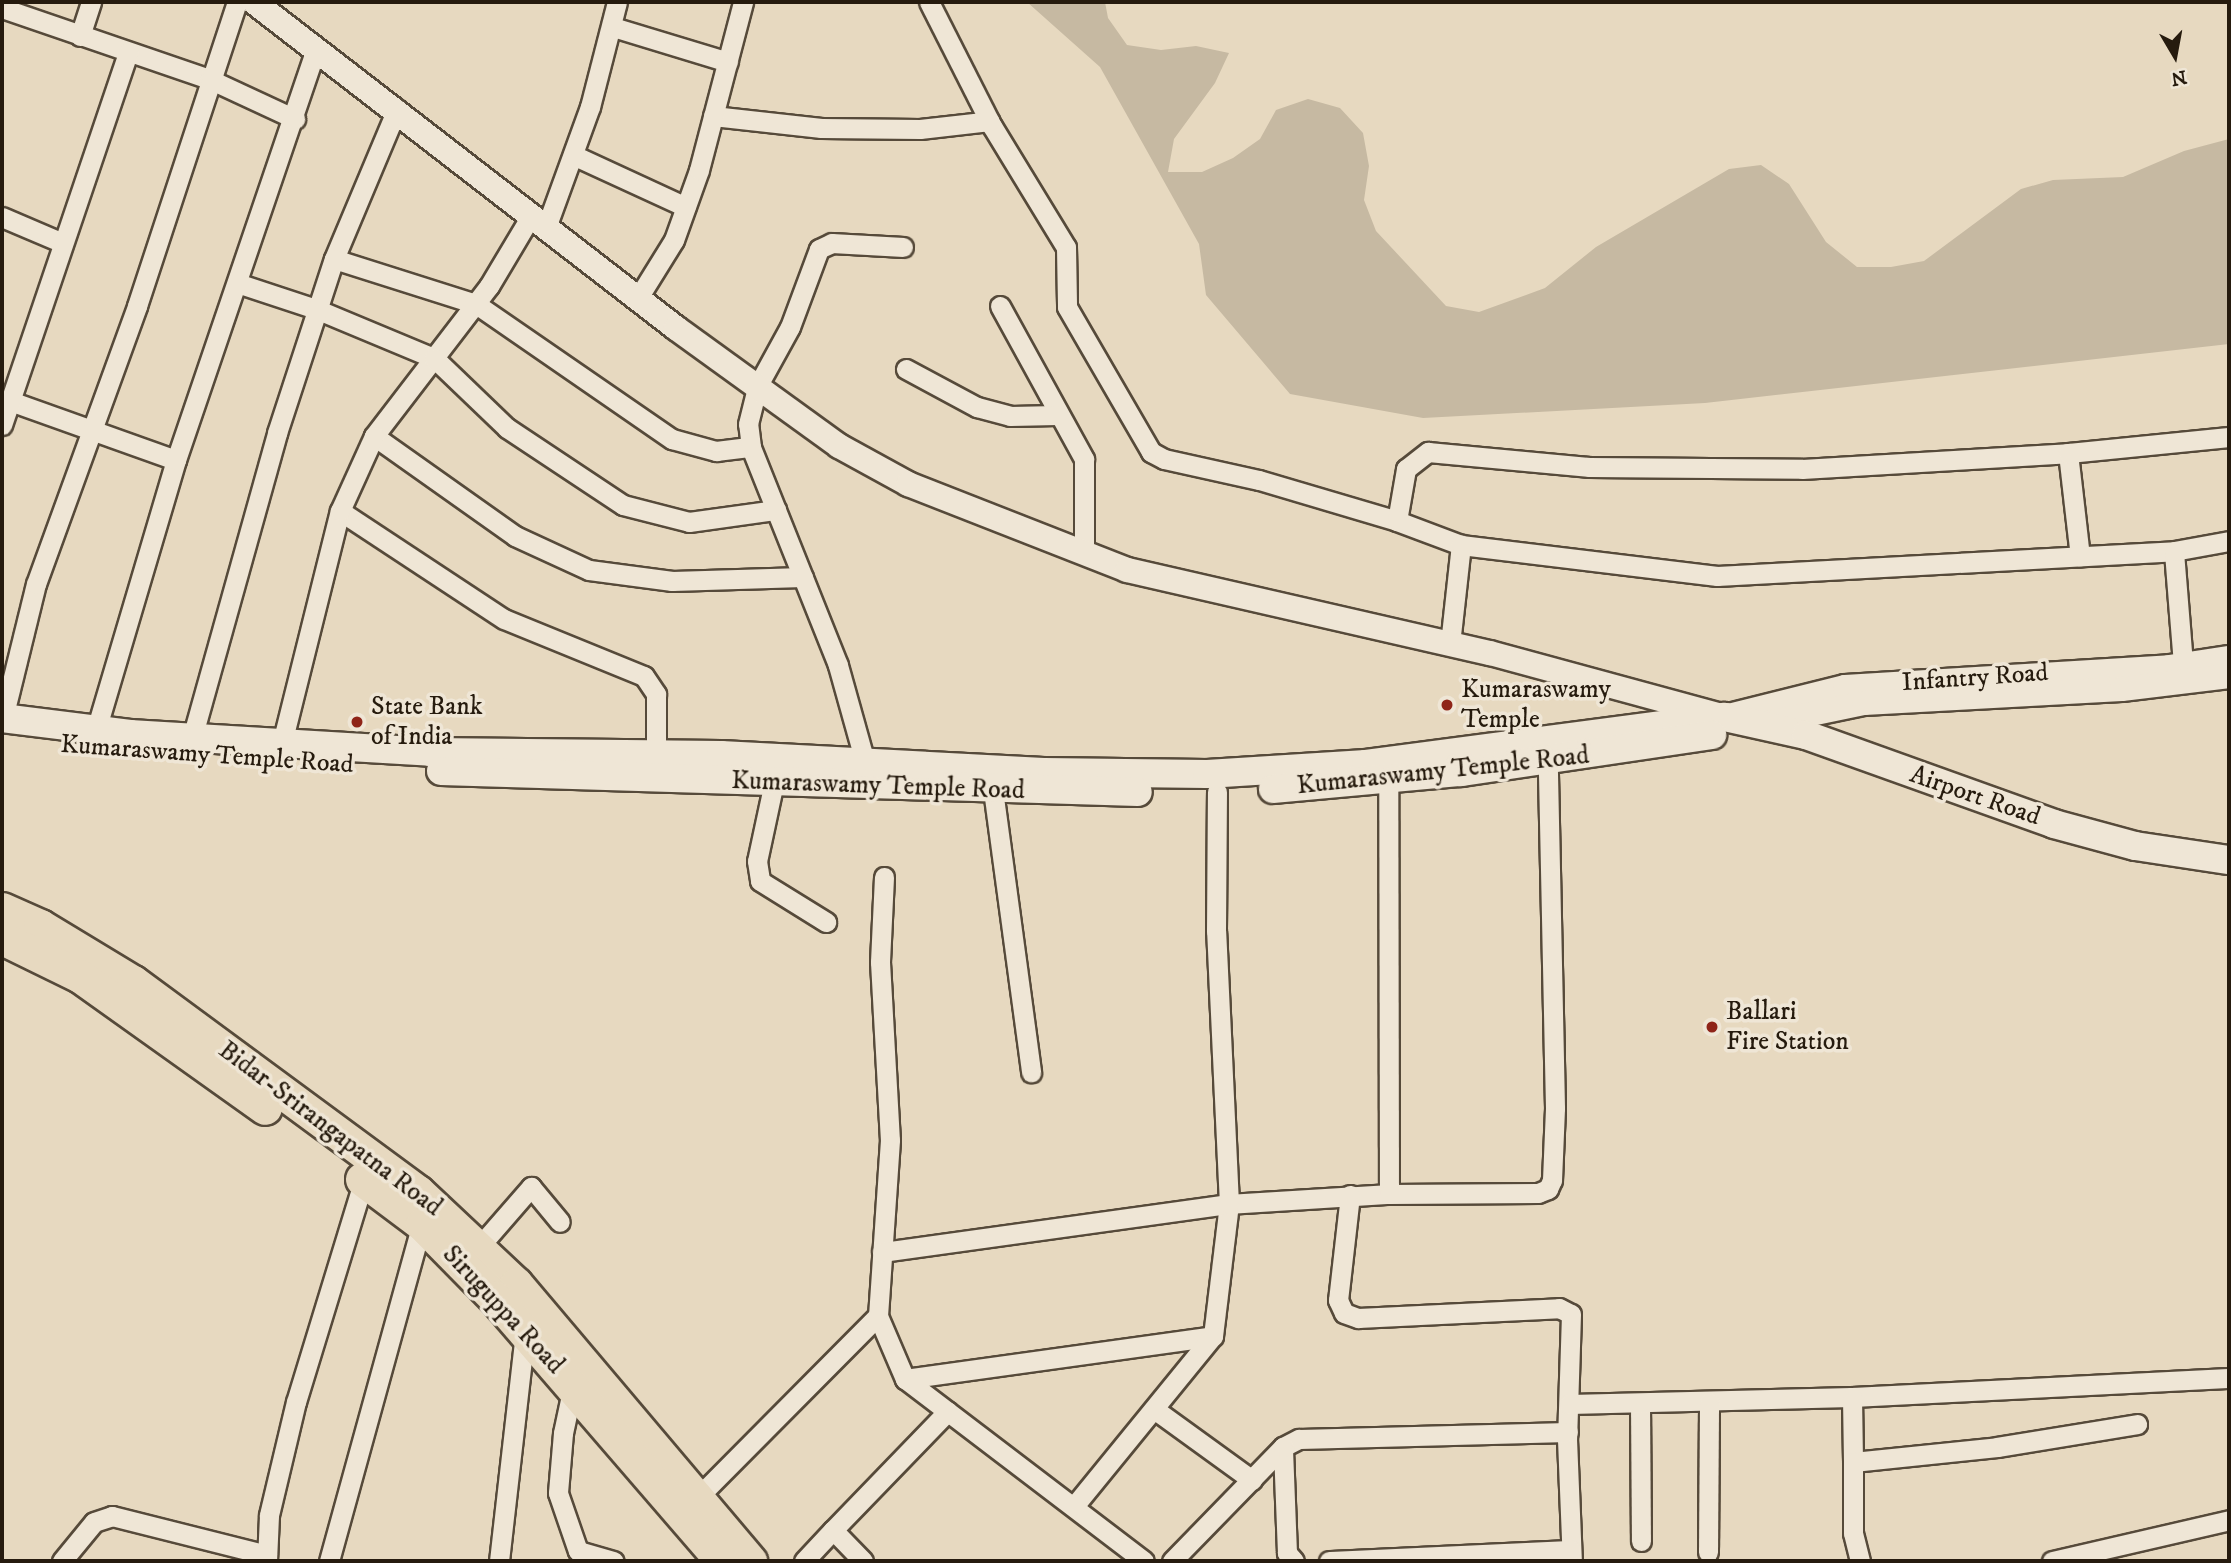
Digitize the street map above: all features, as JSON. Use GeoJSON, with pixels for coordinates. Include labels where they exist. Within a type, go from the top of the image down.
{"type":"FeatureCollection","features":[{"type":"Feature","properties":{"kind":"highway","name":"Bidar-Srirangapatna Road"},"geometry":{"type":"LineString","coordinates":[[2,909],[100,960],[193,1023],[418,1192],[516,1284],[750,1561]]}},
{"type":"Feature","properties":{"kind":"highway","name":"Siruguppa Road"},"geometry":{"type":"LineString","coordinates":[[2,938],[42,955],[121,1004],[422,1224],[573,1386],[721,1561]]}},
{"type":"Feature","properties":{"kind":"main road","name":"Kumaraswamy Temple Road"},"geometry":{"type":"LineString","coordinates":[[2,718],[192,738],[430,752],[656,754],[1207,774],[1366,764],[1692,721],[1744,723]]}},
{"type":"Feature","properties":{"kind":"main road","name":"Kumaraswamy Temple Road"},"geometry":{"type":"LineString","coordinates":[[2,737],[131,752],[434,771],[993,790],[1217,792],[1388,780],[1548,761],[1744,723]]}},
{"type":"Feature","properties":{"kind":"main road","name":"Airport Road"},"geometry":{"type":"LineString","coordinates":[[1744,723],[1806,735],[2054,824],[2135,846],[2229,860]]}},
{"type":"Feature","properties":{"kind":"street"},"geometry":{"type":"LineString","coordinates":[[80,36],[91,2]]}},
{"type":"Feature","properties":{"kind":"street"},"geometry":{"type":"LineString","coordinates":[[2,718],[36,584],[137,306],[209,79],[237,2]]}},
{"type":"Feature","properties":{"kind":"street"},"geometry":{"type":"LineString","coordinates":[[254,2],[397,108],[638,298],[757,387],[839,446],[908,484],[1127,570],[1450,644],[1744,723]]}},
{"type":"Feature","properties":{"kind":"street"},"geometry":{"type":"LineString","coordinates":[[282,743],[341,511],[374,436],[540,220],[573,155],[613,27],[617,2]]}},
{"type":"Feature","properties":{"kind":"street"},"geometry":{"type":"LineString","coordinates":[[638,298],[674,240],[686,207],[743,2]]}},
{"type":"Feature","properties":{"kind":"street"},"geometry":{"type":"LineString","coordinates":[[929,2],[990,121],[1066,247],[1067,307],[1151,452],[1164,459],[1259,480],[1397,521],[1461,545],[1717,576],[2174,551],[2229,541]]}},
{"type":"Feature","properties":{"kind":"street"},"geometry":{"type":"LineString","coordinates":[[2,8],[209,79],[295,119]]}},
{"type":"Feature","properties":{"kind":"street"},"geometry":{"type":"LineString","coordinates":[[613,27],[728,62]]}},
{"type":"Feature","properties":{"kind":"street"},"geometry":{"type":"LineString","coordinates":[[96,730],[176,460],[295,119],[316,49]]}},
{"type":"Feature","properties":{"kind":"street"},"geometry":{"type":"LineString","coordinates":[[2,425],[128,53]]}},
{"type":"Feature","properties":{"kind":"street"},"geometry":{"type":"LineString","coordinates":[[192,738],[223,615],[316,309],[397,108]]}},
{"type":"Feature","properties":{"kind":"street"},"geometry":{"type":"LineString","coordinates":[[713,116],[821,128],[920,129],[990,121]]}},
{"type":"Feature","properties":{"kind":"street"},"geometry":{"type":"LineString","coordinates":[[573,155],[686,207]]}},
{"type":"Feature","properties":{"kind":"street"},"geometry":{"type":"LineString","coordinates":[[2,218],[63,243]]}},
{"type":"Feature","properties":{"kind":"street"},"geometry":{"type":"LineString","coordinates":[[865,762],[838,665],[751,447],[748,424],[757,387],[790,327],[819,249],[832,243],[903,247]]}},
{"type":"Feature","properties":{"kind":"street"},"geometry":{"type":"LineString","coordinates":[[334,259],[476,304],[672,439],[716,451],[751,447]]}},
{"type":"Feature","properties":{"kind":"street"},"geometry":{"type":"LineString","coordinates":[[237,283],[316,309],[434,358],[507,428],[623,505],[689,522],[776,510]]}},
{"type":"Feature","properties":{"kind":"street"},"geometry":{"type":"LineString","coordinates":[[1000,306],[1057,415],[1084,459],[1084,554]]}},
{"type":"Feature","properties":{"kind":"street"},"geometry":{"type":"LineString","coordinates":[[906,369],[977,407],[1010,416],[1057,415]]}},
{"type":"Feature","properties":{"kind":"street"},"geometry":{"type":"LineString","coordinates":[[10,401],[176,460]]}},
{"type":"Feature","properties":{"kind":"street"},"geometry":{"type":"LineString","coordinates":[[374,436],[515,536],[589,570],[672,581],[803,577]]}},
{"type":"Feature","properties":{"kind":"street"},"geometry":{"type":"LineString","coordinates":[[1397,521],[1406,470],[1428,452],[1589,467],[1802,469],[2068,453],[2229,437]]}},
{"type":"Feature","properties":{"kind":"street"},"geometry":{"type":"LineString","coordinates":[[2068,453],[2080,556]]}},
{"type":"Feature","properties":{"kind":"street"},"geometry":{"type":"LineString","coordinates":[[341,511],[504,619],[644,677],[656,695],[656,754]]}},
{"type":"Feature","properties":{"kind":"street"},"geometry":{"type":"LineString","coordinates":[[1450,644],[1461,545]]}},
{"type":"Feature","properties":{"kind":"street"},"geometry":{"type":"LineString","coordinates":[[2174,551],[2183,664]]}},
{"type":"Feature","properties":{"kind":"street","name":"Infantry Road"},"geometry":{"type":"LineString","coordinates":[[1744,723],[1845,687],[2183,664],[2229,658]]}},
{"type":"Feature","properties":{"kind":"street","name":"Infantry Road"},"geometry":{"type":"LineString","coordinates":[[1744,723],[1864,703],[2122,689],[2229,676]]}},
{"type":"Feature","properties":{"kind":"street"},"geometry":{"type":"LineString","coordinates":[[882,1252],[1229,1204],[1350,1195],[1538,1193],[1548,1189],[1552,1180],[1555,1108],[1548,761]]}},
{"type":"Feature","properties":{"kind":"street"},"geometry":{"type":"LineString","coordinates":[[1388,780],[1389,1194]]}},
{"type":"Feature","properties":{"kind":"street"},"geometry":{"type":"LineString","coordinates":[[774,782],[757,861],[760,881],[826,922]]}},
{"type":"Feature","properties":{"kind":"street"},"geometry":{"type":"LineString","coordinates":[[993,790],[1031,1072]]}},
{"type":"Feature","properties":{"kind":"street"},"geometry":{"type":"LineString","coordinates":[[1075,1505],[1213,1336],[1229,1204],[1216,931],[1217,792]]}},
{"type":"Feature","properties":{"kind":"street"},"geometry":{"type":"LineString","coordinates":[[884,877],[880,962],[890,1139],[878,1316],[905,1379],[1075,1505],[1144,1561]]}},
{"type":"Feature","properties":{"kind":"street"},"geometry":{"type":"LineString","coordinates":[[62,1561],[94,1522],[112,1516],[267,1558],[269,1515],[296,1402],[364,1180]]}},
{"type":"Feature","properties":{"kind":"street"},"geometry":{"type":"LineString","coordinates":[[478,1248],[531,1187],[560,1222]]}},
{"type":"Feature","properties":{"kind":"street"},"geometry":{"type":"LineString","coordinates":[[1329,1561],[1571,1555],[1568,1432],[1574,1326],[1571,1314],[1559,1308],[1358,1318],[1344,1313],[1338,1300],[1350,1195]]}},
{"type":"Feature","properties":{"kind":"street"},"geometry":{"type":"LineString","coordinates":[[329,1561],[422,1224]]}},
{"type":"Feature","properties":{"kind":"street"},"geometry":{"type":"LineString","coordinates":[[698,1497],[878,1316]]}},
{"type":"Feature","properties":{"kind":"street"},"geometry":{"type":"LineString","coordinates":[[499,1561],[525,1332]]}},
{"type":"Feature","properties":{"kind":"street"},"geometry":{"type":"LineString","coordinates":[[905,1379],[1213,1336]]}},
{"type":"Feature","properties":{"kind":"street"},"geometry":{"type":"LineString","coordinates":[[1569,1404],[1852,1397],[2229,1378]]}},
{"type":"Feature","properties":{"kind":"street"},"geometry":{"type":"LineString","coordinates":[[573,1386],[563,1433],[558,1493],[578,1551],[614,1561]]}},
{"type":"Feature","properties":{"kind":"street"},"geometry":{"type":"LineString","coordinates":[[1852,1397],[1853,1533],[1860,1561]]}},
{"type":"Feature","properties":{"kind":"street"},"geometry":{"type":"LineString","coordinates":[[1708,1552],[1709,1402]]}},
{"type":"Feature","properties":{"kind":"street"},"geometry":{"type":"LineString","coordinates":[[1640,1403],[1641,1541]]}},
{"type":"Feature","properties":{"kind":"street"},"geometry":{"type":"LineString","coordinates":[[1154,1409],[1252,1480]]}},
{"type":"Feature","properties":{"kind":"street"},"geometry":{"type":"LineString","coordinates":[[804,1561],[948,1411]]}},
{"type":"Feature","properties":{"kind":"street"},"geometry":{"type":"LineString","coordinates":[[1853,1462],[1997,1447],[2137,1424]]}},
{"type":"Feature","properties":{"kind":"street"},"geometry":{"type":"LineString","coordinates":[[1172,1561],[1283,1447],[1315,1435],[1568,1432]]}},
{"type":"Feature","properties":{"kind":"street"},"geometry":{"type":"LineString","coordinates":[[1283,1447],[1287,1553],[1294,1561]]}},
{"type":"Feature","properties":{"kind":"street"},"geometry":{"type":"LineString","coordinates":[[2052,1561],[2229,1520]]}},
{"type":"Feature","properties":{"kind":"street"},"geometry":{"type":"LineString","coordinates":[[833,1530],[863,1561]]}},
{"type":"Feature","properties":{"kind":"shaded area"},"geometry":{"type":"Polygon","coordinates":[[[1027,2],[1105,2],[1108,18],[1127,45],[1161,50],[1196,46],[1229,53],[1215,83],[1174,139],[1168,172],[1202,172],[1233,158],[1260,139],[1276,110],[1308,99],[1340,108],[1363,133],[1369,166],[1364,200],[1376,231],[1446,306],[1479,312],[1545,288],[1596,247],[1729,169],[1761,165],[1789,184],[1826,242],[1857,267],[1891,267],[1924,261],[2021,189],[2053,180],[2123,177],[2184,151],[2229,139],[2229,344],[1705,403],[1423,418],[1290,394],[1206,295],[1199,244],[1100,67],[1027,2]]]}},
{"type":"Feature","properties":{"kind":"place","name":"Kumaraswamy Temple"},"geometry":{"type":"Point","coordinates":[1447,705]}},
{"type":"Feature","properties":{"kind":"place","name":"State Bank of India"},"geometry":{"type":"Point","coordinates":[357,722]}},
{"type":"Feature","properties":{"kind":"place","name":"Ballari Fire Station"},"geometry":{"type":"Point","coordinates":[1712,1027]}}]}
